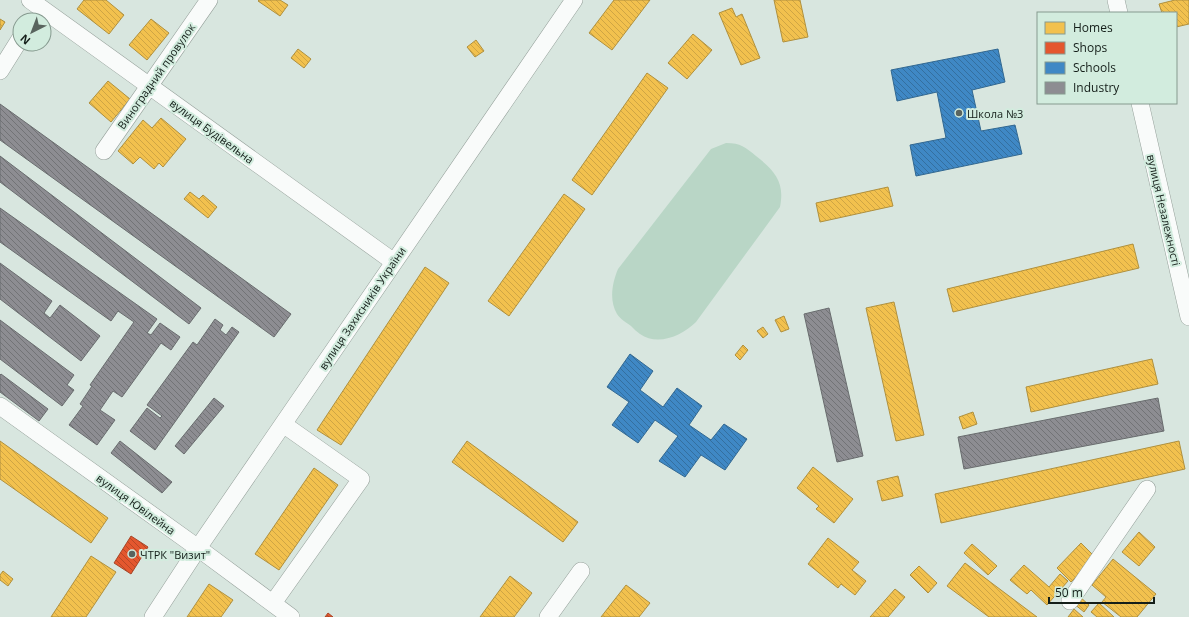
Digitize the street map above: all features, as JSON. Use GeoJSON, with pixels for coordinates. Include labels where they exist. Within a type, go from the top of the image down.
{"type":"FeatureCollection","features":[{"type":"Feature","properties":{"kind":"street","name":"Виноградний провулок"},"geometry":{"type":"LineString","coordinates":[[104,151],[209,0]]}},
{"type":"Feature","properties":{"kind":"street","name":"вулиця Захисників України"},"geometry":{"type":"LineString","coordinates":[[153,617],[198,548],[574,0]]}},
{"type":"Feature","properties":{"kind":"street"},"geometry":{"type":"LineString","coordinates":[[1116,0],[1119,12]]}},
{"type":"Feature","properties":{"kind":"street","name":"вулиця Будівельна"},"geometry":{"type":"LineString","coordinates":[[37,7],[150,86],[394,262]]}},
{"type":"Feature","properties":{"kind":"street"},"geometry":{"type":"LineString","coordinates":[[0,71],[12,52]]}},
{"type":"Feature","properties":{"kind":"street","name":"вулиця Незалежності"},"geometry":{"type":"LineString","coordinates":[[1140,104],[1189,317]]}},
{"type":"Feature","properties":{"kind":"street","name":"вулиця Ювілейна"},"geometry":{"type":"LineString","coordinates":[[0,406],[198,548],[291,617]]}},
{"type":"Feature","properties":{"kind":"street"},"geometry":{"type":"LineString","coordinates":[[273,603],[361,480],[283,424]]}},
{"type":"Feature","properties":{"kind":"street"},"geometry":{"type":"LineString","coordinates":[[1070,601],[1146,489]]}},
{"type":"Feature","properties":{"kind":"street"},"geometry":{"type":"LineString","coordinates":[[548,617],[581,572]]}},
{"type":"Feature","properties":{"kind":"green space"},"geometry":{"type":"Polygon","coordinates":[[[726,143],[739,145],[746,148],[763,161],[773,172],[780,184],[780,207],[691,327],[670,338],[647,338],[622,319],[614,309],[612,292],[618,269],[711,149],[726,143]]]}},
{"type":"Feature","properties":{"kind":"building: Homes"},"geometry":{"type":"Polygon","coordinates":[[[84,0],[106,0],[124,15],[109,34],[77,9],[84,0]]]}},
{"type":"Feature","properties":{"kind":"building: Homes"},"geometry":{"type":"Polygon","coordinates":[[[280,0],[288,5],[280,16],[258,1],[280,0]]]}},
{"type":"Feature","properties":{"kind":"building: Homes"},"geometry":{"type":"Polygon","coordinates":[[[614,0],[650,0],[612,50],[589,33],[614,0]]]}},
{"type":"Feature","properties":{"kind":"building: Homes"},"geometry":{"type":"Polygon","coordinates":[[[774,0],[800,0],[808,37],[783,42],[774,0]]]}},
{"type":"Feature","properties":{"kind":"building: Homes"},"geometry":{"type":"Polygon","coordinates":[[[1175,0],[1189,0],[1189,24],[1177,27],[1177,12],[1162,12],[1159,4],[1175,0]]]}},
{"type":"Feature","properties":{"kind":"building: Homes"},"geometry":{"type":"Polygon","coordinates":[[[732,8],[736,17],[742,14],[760,58],[741,65],[719,13],[732,8]]]}},
{"type":"Feature","properties":{"kind":"building: Homes"},"geometry":{"type":"Polygon","coordinates":[[[0,19],[5,22],[0,30],[0,19]]]}},
{"type":"Feature","properties":{"kind":"building: Homes"},"geometry":{"type":"Polygon","coordinates":[[[151,19],[169,33],[147,60],[129,45],[151,19]]]}},
{"type":"Feature","properties":{"kind":"building: Homes"},"geometry":{"type":"Polygon","coordinates":[[[693,34],[712,50],[687,79],[668,63],[693,34]]]}},
{"type":"Feature","properties":{"kind":"building: Homes"},"geometry":{"type":"Polygon","coordinates":[[[476,40],[484,51],[475,57],[467,47],[476,40]]]}},
{"type":"Feature","properties":{"kind":"building: Homes"},"geometry":{"type":"Polygon","coordinates":[[[298,49],[311,59],[304,68],[291,58],[298,49]]]}},
{"type":"Feature","properties":{"kind":"building: Homes"},"geometry":{"type":"Polygon","coordinates":[[[647,73],[668,88],[592,195],[572,180],[647,73]]]}},
{"type":"Feature","properties":{"kind":"building: Homes"},"geometry":{"type":"Polygon","coordinates":[[[108,81],[130,99],[111,122],[89,103],[108,81]]]}},
{"type":"Feature","properties":{"kind":"building: Homes"},"geometry":{"type":"Polygon","coordinates":[[[161,118],[186,139],[163,167],[159,163],[154,169],[140,157],[133,164],[118,151],[143,120],[152,128],[161,118]]]}},
{"type":"Feature","properties":{"kind":"building: Homes"},"geometry":{"type":"Polygon","coordinates":[[[888,187],[893,206],[820,222],[816,203],[888,187]]]}},
{"type":"Feature","properties":{"kind":"building: Homes"},"geometry":{"type":"Polygon","coordinates":[[[190,192],[199,199],[203,195],[217,207],[208,218],[184,199],[190,192]]]}},
{"type":"Feature","properties":{"kind":"building: Homes"},"geometry":{"type":"Polygon","coordinates":[[[564,194],[585,209],[509,316],[488,301],[564,194]]]}},
{"type":"Feature","properties":{"kind":"building: Homes"},"geometry":{"type":"Polygon","coordinates":[[[1133,244],[1139,268],[953,312],[947,289],[1133,244]]]}},
{"type":"Feature","properties":{"kind":"building: Homes"},"geometry":{"type":"Polygon","coordinates":[[[425,267],[449,283],[341,445],[317,430],[425,267]]]}},
{"type":"Feature","properties":{"kind":"building: Homes"},"geometry":{"type":"Polygon","coordinates":[[[894,302],[924,435],[896,441],[866,308],[894,302]]]}},
{"type":"Feature","properties":{"kind":"building: Homes"},"geometry":{"type":"Polygon","coordinates":[[[784,316],[789,329],[781,332],[775,320],[784,316]]]}},
{"type":"Feature","properties":{"kind":"building: Homes"},"geometry":{"type":"Polygon","coordinates":[[[763,327],[768,334],[763,338],[757,331],[763,327]]]}},
{"type":"Feature","properties":{"kind":"building: Homes"},"geometry":{"type":"Polygon","coordinates":[[[743,345],[748,350],[740,360],[735,355],[743,345]]]}},
{"type":"Feature","properties":{"kind":"building: Homes"},"geometry":{"type":"Polygon","coordinates":[[[1152,359],[1158,384],[1031,412],[1026,387],[1152,359]]]}},
{"type":"Feature","properties":{"kind":"building: Homes"},"geometry":{"type":"Polygon","coordinates":[[[973,412],[977,424],[963,429],[959,417],[973,412]]]}},
{"type":"Feature","properties":{"kind":"building: Homes"},"geometry":{"type":"Polygon","coordinates":[[[0,441],[108,518],[91,543],[0,479],[0,441]]]}},
{"type":"Feature","properties":{"kind":"building: Homes"},"geometry":{"type":"Polygon","coordinates":[[[467,441],[578,522],[563,542],[452,462],[467,441]]]}},
{"type":"Feature","properties":{"kind":"building: Homes"},"geometry":{"type":"Polygon","coordinates":[[[1179,441],[1185,469],[941,523],[935,494],[1179,441]]]}},
{"type":"Feature","properties":{"kind":"building: Homes"},"geometry":{"type":"Polygon","coordinates":[[[813,467],[853,499],[834,523],[816,509],[819,506],[797,488],[813,467]]]}},
{"type":"Feature","properties":{"kind":"building: Homes"},"geometry":{"type":"Polygon","coordinates":[[[314,468],[338,485],[279,570],[255,554],[314,468]]]}},
{"type":"Feature","properties":{"kind":"building: Homes"},"geometry":{"type":"Polygon","coordinates":[[[898,476],[903,496],[882,501],[877,481],[898,476]]]}},
{"type":"Feature","properties":{"kind":"building: Homes"},"geometry":{"type":"Polygon","coordinates":[[[1139,532],[1155,547],[1139,566],[1122,552],[1139,532]]]}},
{"type":"Feature","properties":{"kind":"building: Homes"},"geometry":{"type":"Polygon","coordinates":[[[828,538],[859,562],[852,570],[866,581],[855,595],[841,584],[838,588],[808,564],[828,538]]]}},
{"type":"Feature","properties":{"kind":"building: Homes"},"geometry":{"type":"Polygon","coordinates":[[[1081,543],[1095,557],[1071,582],[1057,568],[1081,543]]]}},
{"type":"Feature","properties":{"kind":"building: Homes"},"geometry":{"type":"Polygon","coordinates":[[[972,544],[997,566],[988,575],[964,553],[972,544]]]}},
{"type":"Feature","properties":{"kind":"building: Homes"},"geometry":{"type":"Polygon","coordinates":[[[91,556],[116,572],[86,617],[51,617],[91,556]]]}},
{"type":"Feature","properties":{"kind":"building: Homes"},"geometry":{"type":"Polygon","coordinates":[[[1113,559],[1156,594],[1137,617],[1121,617],[1102,602],[1106,597],[1092,585],[1113,559]]]}},
{"type":"Feature","properties":{"kind":"building: Homes"},"geometry":{"type":"Polygon","coordinates":[[[965,563],[1037,617],[989,617],[947,586],[965,563]]]}},
{"type":"Feature","properties":{"kind":"building: Homes"},"geometry":{"type":"Polygon","coordinates":[[[1024,565],[1049,587],[1060,574],[1068,581],[1047,605],[1031,590],[1027,594],[1010,580],[1024,565]]]}},
{"type":"Feature","properties":{"kind":"building: Homes"},"geometry":{"type":"Polygon","coordinates":[[[919,566],[937,583],[928,593],[910,575],[919,566]]]}},
{"type":"Feature","properties":{"kind":"building: Homes"},"geometry":{"type":"Polygon","coordinates":[[[3,571],[13,579],[8,586],[0,580],[0,575],[3,571]]]}},
{"type":"Feature","properties":{"kind":"building: Homes"},"geometry":{"type":"Polygon","coordinates":[[[510,576],[532,593],[514,617],[480,617],[510,576]]]}},
{"type":"Feature","properties":{"kind":"building: Homes"},"geometry":{"type":"Polygon","coordinates":[[[209,584],[233,600],[221,617],[187,617],[209,584]]]}},
{"type":"Feature","properties":{"kind":"building: Homes"},"geometry":{"type":"Polygon","coordinates":[[[626,585],[650,603],[639,617],[601,617],[626,585]]]}},
{"type":"Feature","properties":{"kind":"building: Homes"},"geometry":{"type":"Polygon","coordinates":[[[895,589],[905,597],[888,617],[870,617],[895,589]]]}},
{"type":"Feature","properties":{"kind":"building: Homes"},"geometry":{"type":"Polygon","coordinates":[[[1079,596],[1089,605],[1084,612],[1073,603],[1079,596]]]}},
{"type":"Feature","properties":{"kind":"building: Homes"},"geometry":{"type":"Polygon","coordinates":[[[1099,603],[1114,617],[1097,617],[1091,612],[1099,603]]]}},
{"type":"Feature","properties":{"kind":"building: Homes"},"geometry":{"type":"Polygon","coordinates":[[[1074,609],[1083,617],[1068,617],[1074,609]]]}},
{"type":"Feature","properties":{"kind":"building: Shops","name":"ЧТРК \"Визит\""},"geometry":{"type":"Polygon","coordinates":[[[131,536],[148,547],[131,574],[114,563],[131,536]]]}},
{"type":"Feature","properties":{"kind":"building: Shops"},"geometry":{"type":"Polygon","coordinates":[[[328,613],[333,617],[325,617],[328,613]]]}},
{"type":"Feature","properties":{"kind":"building: Schools","name":"Школа №3"},"geometry":{"type":"Polygon","coordinates":[[[998,49],[1005,82],[972,90],[981,131],[1015,125],[1022,154],[916,176],[910,145],[946,138],[937,92],[897,101],[891,70],[998,49]]]}},
{"type":"Feature","properties":{"kind":"building: Schools"},"geometry":{"type":"Polygon","coordinates":[[[630,354],[653,371],[640,390],[663,407],[677,388],[702,406],[689,425],[711,440],[724,424],[747,439],[725,470],[701,455],[685,477],[659,461],[678,436],[655,420],[638,443],[612,425],[629,402],[607,387],[630,354]]]}},
{"type":"Feature","properties":{"kind":"building: Industry"},"geometry":{"type":"Polygon","coordinates":[[[0,104],[291,314],[274,337],[0,140],[0,104]]]}},
{"type":"Feature","properties":{"kind":"building: Industry"},"geometry":{"type":"Polygon","coordinates":[[[0,156],[201,308],[189,324],[0,182],[0,156]]]}},
{"type":"Feature","properties":{"kind":"building: Industry"},"geometry":{"type":"Polygon","coordinates":[[[0,208],[157,319],[147,333],[151,335],[160,323],[180,337],[171,350],[161,343],[122,397],[113,391],[100,410],[115,420],[97,445],[69,425],[83,406],[80,404],[92,386],[90,385],[134,322],[118,311],[111,321],[0,242],[0,208]]]}},
{"type":"Feature","properties":{"kind":"building: Industry"},"geometry":{"type":"Polygon","coordinates":[[[0,263],[52,301],[44,313],[50,318],[60,305],[100,336],[81,361],[0,299],[0,263]]]}},
{"type":"Feature","properties":{"kind":"building: Industry"},"geometry":{"type":"Polygon","coordinates":[[[829,308],[863,456],[837,462],[804,314],[829,308]]]}},
{"type":"Feature","properties":{"kind":"building: Industry"},"geometry":{"type":"Polygon","coordinates":[[[215,319],[223,325],[220,330],[226,335],[232,327],[239,332],[155,450],[130,431],[147,408],[160,418],[162,416],[147,405],[193,342],[197,345],[215,319]]]}},
{"type":"Feature","properties":{"kind":"building: Industry"},"geometry":{"type":"Polygon","coordinates":[[[0,320],[74,375],[67,385],[74,390],[62,406],[0,359],[0,320]]]}},
{"type":"Feature","properties":{"kind":"building: Industry"},"geometry":{"type":"Polygon","coordinates":[[[1,374],[48,409],[39,421],[0,392],[1,374]]]}},
{"type":"Feature","properties":{"kind":"building: Industry"},"geometry":{"type":"Polygon","coordinates":[[[214,398],[224,406],[184,454],[175,446],[214,398]]]}},
{"type":"Feature","properties":{"kind":"building: Industry"},"geometry":{"type":"Polygon","coordinates":[[[1158,398],[1164,431],[964,469],[958,437],[1158,398]]]}},
{"type":"Feature","properties":{"kind":"building: Industry"},"geometry":{"type":"Polygon","coordinates":[[[120,441],[172,482],[162,493],[111,453],[120,441]]]}},
{"type":"Feature","properties":{"kind":"place","name":"Школа №3"},"geometry":{"type":"Point","coordinates":[959,113]}},
{"type":"Feature","properties":{"kind":"place","name":"ЧТРК \"Визит\""},"geometry":{"type":"Point","coordinates":[132,554]}}]}
